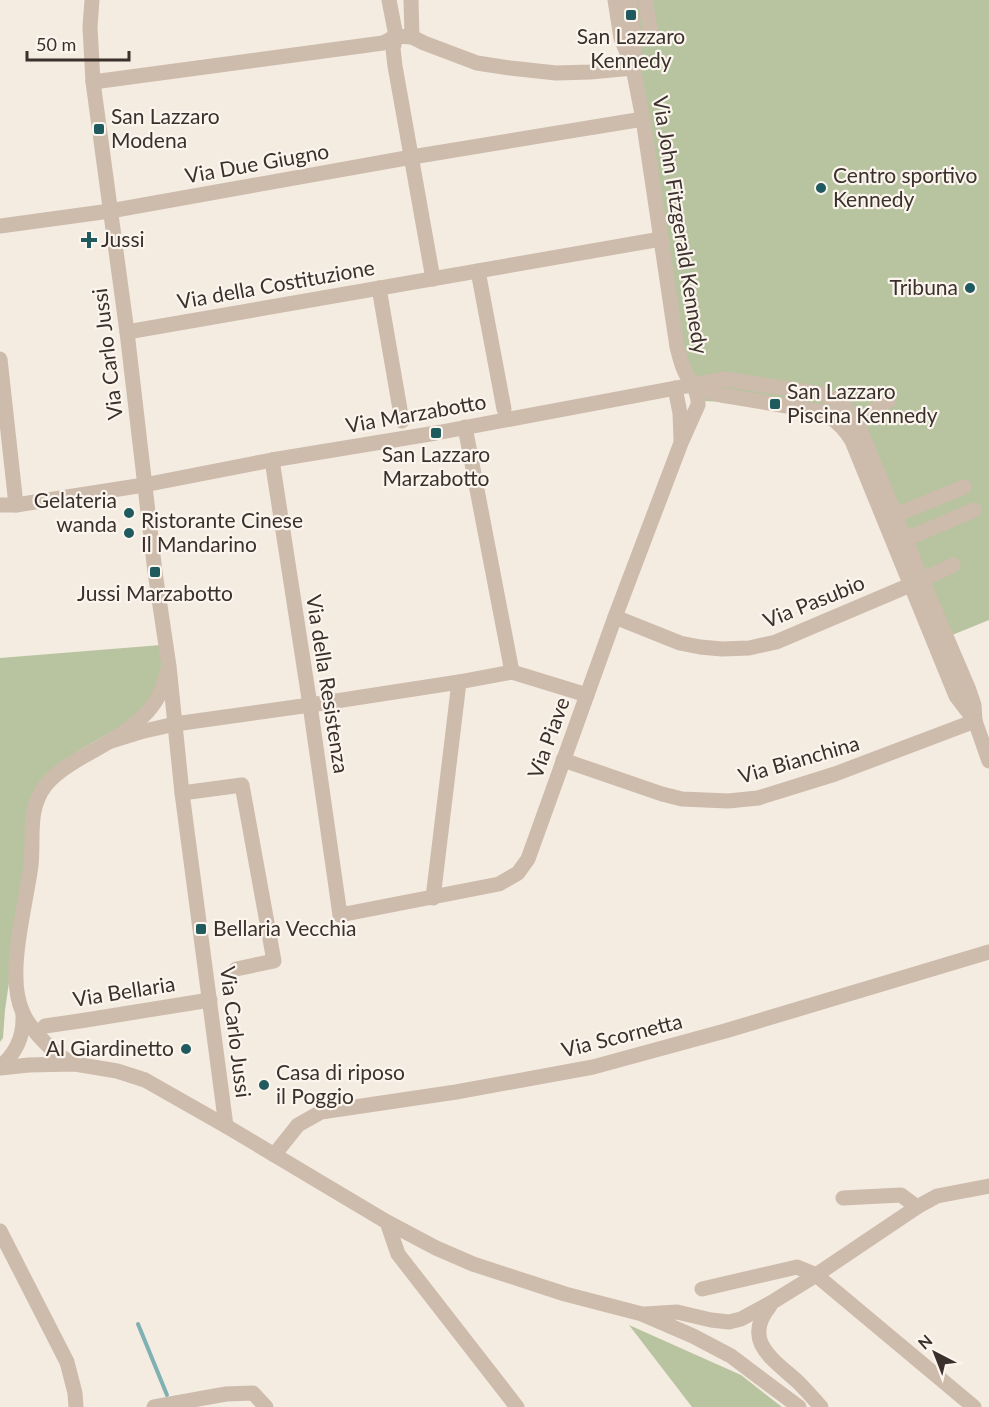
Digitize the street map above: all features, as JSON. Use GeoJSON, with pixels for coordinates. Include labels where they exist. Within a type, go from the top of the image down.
{"type":"FeatureCollection","features":[{"type":"Feature","properties":{"kind":"street","name":"Via Carlo Jussi"},"geometry":{"type":"LineString","coordinates":[[92,0],[90,27],[93,82],[127,332],[144,485],[169,666],[182,793],[226,1126],[387,1222],[436,1248],[473,1264],[565,1294],[642,1314],[731,1356],[799,1407]]}},
{"type":"Feature","properties":{"kind":"street"},"geometry":{"type":"LineString","coordinates":[[389,0],[396,36],[393,49],[395,66],[433,279]]}},
{"type":"Feature","properties":{"kind":"street"},"geometry":{"type":"LineString","coordinates":[[411,0],[412,36]]}},
{"type":"Feature","properties":{"kind":"street","name":"Via John Fitzgerald Kennedy"},"geometry":{"type":"LineString","coordinates":[[615,0],[621,39],[633,68],[643,119],[677,347],[686,374],[694,385],[708,392],[840,415],[857,422]]}},
{"type":"Feature","properties":{"kind":"street","name":"Via John Fitzgerald Kennedy"},"geometry":{"type":"LineString","coordinates":[[629,0],[634,38],[633,68]]}},
{"type":"Feature","properties":{"kind":"street"},"geometry":{"type":"LineString","coordinates":[[645,0],[651,35]]}},
{"type":"Feature","properties":{"kind":"street"},"geometry":{"type":"LineString","coordinates":[[93,82],[383,43],[396,36],[412,36],[424,43],[477,63],[510,68],[556,73],[633,68]]}},
{"type":"Feature","properties":{"kind":"street","name":"Via Due Giugno"},"geometry":{"type":"LineString","coordinates":[[0,226],[110,211],[412,157],[643,119]]}},
{"type":"Feature","properties":{"kind":"street","name":"Via della Costituzione"},"geometry":{"type":"LineString","coordinates":[[127,332],[661,239]]}},
{"type":"Feature","properties":{"kind":"street"},"geometry":{"type":"LineString","coordinates":[[478,271],[504,409]]}},
{"type":"Feature","properties":{"kind":"street"},"geometry":{"type":"LineString","coordinates":[[379,288],[402,422]]}},
{"type":"Feature","properties":{"kind":"street"},"geometry":{"type":"LineString","coordinates":[[0,359],[8,505]]}},
{"type":"Feature","properties":{"kind":"street","name":"Via John Fitzgerald Kennedy"},"geometry":{"type":"LineString","coordinates":[[694,385],[724,379],[823,394],[842,404],[857,422],[906,539],[916,583]]}},
{"type":"Feature","properties":{"kind":"street","name":"Via Marzabotto"},"geometry":{"type":"LineString","coordinates":[[8,505],[144,485],[694,385]]}},
{"type":"Feature","properties":{"kind":"street","name":"Via Piave"},"geometry":{"type":"LineString","coordinates":[[340,915],[500,884],[518,873],[528,859],[615,617],[681,443],[698,405],[694,385]]}},
{"type":"Feature","properties":{"kind":"street","name":"Via Piave"},"geometry":{"type":"LineString","coordinates":[[675,388],[680,413],[681,443]]}},
{"type":"Feature","properties":{"kind":"street"},"geometry":{"type":"LineString","coordinates":[[857,422],[889,400]]}},
{"type":"Feature","properties":{"kind":"street","name":"Via John Fitzgerald Kennedy"},"geometry":{"type":"LineString","coordinates":[[823,412],[838,422],[847,431],[852,441],[916,583],[969,690],[974,705],[975,721],[989,761]]}},
{"type":"Feature","properties":{"kind":"street"},"geometry":{"type":"LineString","coordinates":[[465,427],[512,672]]}},
{"type":"Feature","properties":{"kind":"street","name":"Via della Resistenza"},"geometry":{"type":"LineString","coordinates":[[272,460],[340,915]]}},
{"type":"Feature","properties":{"kind":"street"},"geometry":{"type":"LineString","coordinates":[[896,515],[964,487]]}},
{"type":"Feature","properties":{"kind":"street"},"geometry":{"type":"LineString","coordinates":[[906,539],[974,510]]}},
{"type":"Feature","properties":{"kind":"street","name":"Via Pasubio"},"geometry":{"type":"LineString","coordinates":[[615,617],[680,643],[722,649],[749,648],[776,642],[953,565]]}},
{"type":"Feature","properties":{"kind":"street","name":"Via Carlo Jussi"},"geometry":{"type":"LineString","coordinates":[[0,1068],[12,1056],[20,1041],[24,1025],[15,975],[31,861],[33,814],[37,800],[45,786],[58,774],[143,718],[159,695],[169,666]]}},
{"type":"Feature","properties":{"kind":"street"},"geometry":{"type":"LineString","coordinates":[[175,724],[310,705],[512,672],[587,695]]}},
{"type":"Feature","properties":{"kind":"street"},"geometry":{"type":"LineString","coordinates":[[433,898],[459,682]]}},
{"type":"Feature","properties":{"kind":"street","name":"Via Bianchina"},"geometry":{"type":"LineString","coordinates":[[563,760],[682,799],[728,801],[758,798],[835,774],[975,721]]}},
{"type":"Feature","properties":{"kind":"street","name":"Via Carlo Jussi"},"geometry":{"type":"LineString","coordinates":[[111,741],[175,724]]}},
{"type":"Feature","properties":{"kind":"street","name":"Via Carlo Jussi"},"geometry":{"type":"LineString","coordinates":[[182,793],[242,785],[274,962],[236,969]]}},
{"type":"Feature","properties":{"kind":"street","name":"Via Scornetta"},"geometry":{"type":"LineString","coordinates":[[274,1155],[298,1125],[321,1112],[456,1092],[593,1067],[725,1031],[989,952]]}},
{"type":"Feature","properties":{"kind":"street","name":"Via Bellaria"},"geometry":{"type":"LineString","coordinates":[[45,1026],[210,1000]]}},
{"type":"Feature","properties":{"kind":"street","name":"Via Carlo Jussi"},"geometry":{"type":"LineString","coordinates":[[23,1015],[56,1054],[75,1064]]}},
{"type":"Feature","properties":{"kind":"street"},"geometry":{"type":"LineString","coordinates":[[0,1068],[75,1064],[117,1071],[145,1080],[226,1126]]}},
{"type":"Feature","properties":{"kind":"street"},"geometry":{"type":"LineString","coordinates":[[642,1314],[677,1312],[729,1322],[741,1319],[816,1275],[937,1196],[989,1186]]}},
{"type":"Feature","properties":{"kind":"street"},"geometry":{"type":"LineString","coordinates":[[843,1198],[901,1195],[917,1207]]}},
{"type":"Feature","properties":{"kind":"street"},"geometry":{"type":"LineString","coordinates":[[387,1222],[398,1254],[517,1407]]}},
{"type":"Feature","properties":{"kind":"street"},"geometry":{"type":"LineString","coordinates":[[0,1232],[67,1362],[76,1407]]}},
{"type":"Feature","properties":{"kind":"street"},"geometry":{"type":"LineString","coordinates":[[702,1289],[797,1267],[816,1275],[974,1407]]}},
{"type":"Feature","properties":{"kind":"street"},"geometry":{"type":"LineString","coordinates":[[774,1301],[759,1323],[761,1342],[765,1352],[821,1407]]}},
{"type":"Feature","properties":{"kind":"street"},"geometry":{"type":"LineString","coordinates":[[154,1407],[226,1394],[253,1393],[266,1407]]}},
{"type":"Feature","properties":{"kind":"green space","name":"Centro sportivo Kennedy"},"geometry":{"type":"Polygon","coordinates":[[[623,0],[989,0],[989,620],[940,640],[847,425],[778,405],[705,401],[689,390],[623,0]]]}},
{"type":"Feature","properties":{"kind":"green space"},"geometry":{"type":"Polygon","coordinates":[[[161,645],[162,687],[147,707],[118,728],[78,751],[36,794],[3,1038],[0,1042],[0,658],[161,645]]]}},
{"type":"Feature","properties":{"kind":"green space"},"geometry":{"type":"Polygon","coordinates":[[[629,1325],[741,1375],[782,1407],[692,1407],[629,1325]]]}},
{"type":"Feature","properties":{"kind":"waterway"},"geometry":{"type":"LineString","coordinates":[[138,1324],[167,1395]]}},
{"type":"Feature","properties":{"kind":"place","name":"San Lazzaro Kennedy"},"geometry":{"type":"Point","coordinates":[631,15]}},
{"type":"Feature","properties":{"kind":"place","name":"San Lazzaro Modena"},"geometry":{"type":"Point","coordinates":[99,129]}},
{"type":"Feature","properties":{"kind":"place","name":"Centro sportivo Kennedy"},"geometry":{"type":"Point","coordinates":[821,188]}},
{"type":"Feature","properties":{"kind":"place","name":"Jussi"},"geometry":{"type":"Point","coordinates":[89,240]}},
{"type":"Feature","properties":{"kind":"place","name":"Tribuna"},"geometry":{"type":"Point","coordinates":[970,288]}},
{"type":"Feature","properties":{"kind":"place","name":"San Lazzaro Piscina Kennedy"},"geometry":{"type":"Point","coordinates":[775,404]}},
{"type":"Feature","properties":{"kind":"place","name":"San Lazzaro Marzabotto"},"geometry":{"type":"Point","coordinates":[436,433]}},
{"type":"Feature","properties":{"kind":"place","name":"Gelateria wanda"},"geometry":{"type":"Point","coordinates":[129,513]}},
{"type":"Feature","properties":{"kind":"place","name":"Ristorante Cinese Il Mandarino"},"geometry":{"type":"Point","coordinates":[129,533]}},
{"type":"Feature","properties":{"kind":"place","name":"Jussi Marzabotto"},"geometry":{"type":"Point","coordinates":[155,572]}},
{"type":"Feature","properties":{"kind":"place","name":"Bellaria Vecchia"},"geometry":{"type":"Point","coordinates":[201,929]}},
{"type":"Feature","properties":{"kind":"place","name":"Al Giardinetto"},"geometry":{"type":"Point","coordinates":[186,1049]}},
{"type":"Feature","properties":{"kind":"place","name":"Casa di riposo il Poggio"},"geometry":{"type":"Point","coordinates":[264,1085]}}]}
